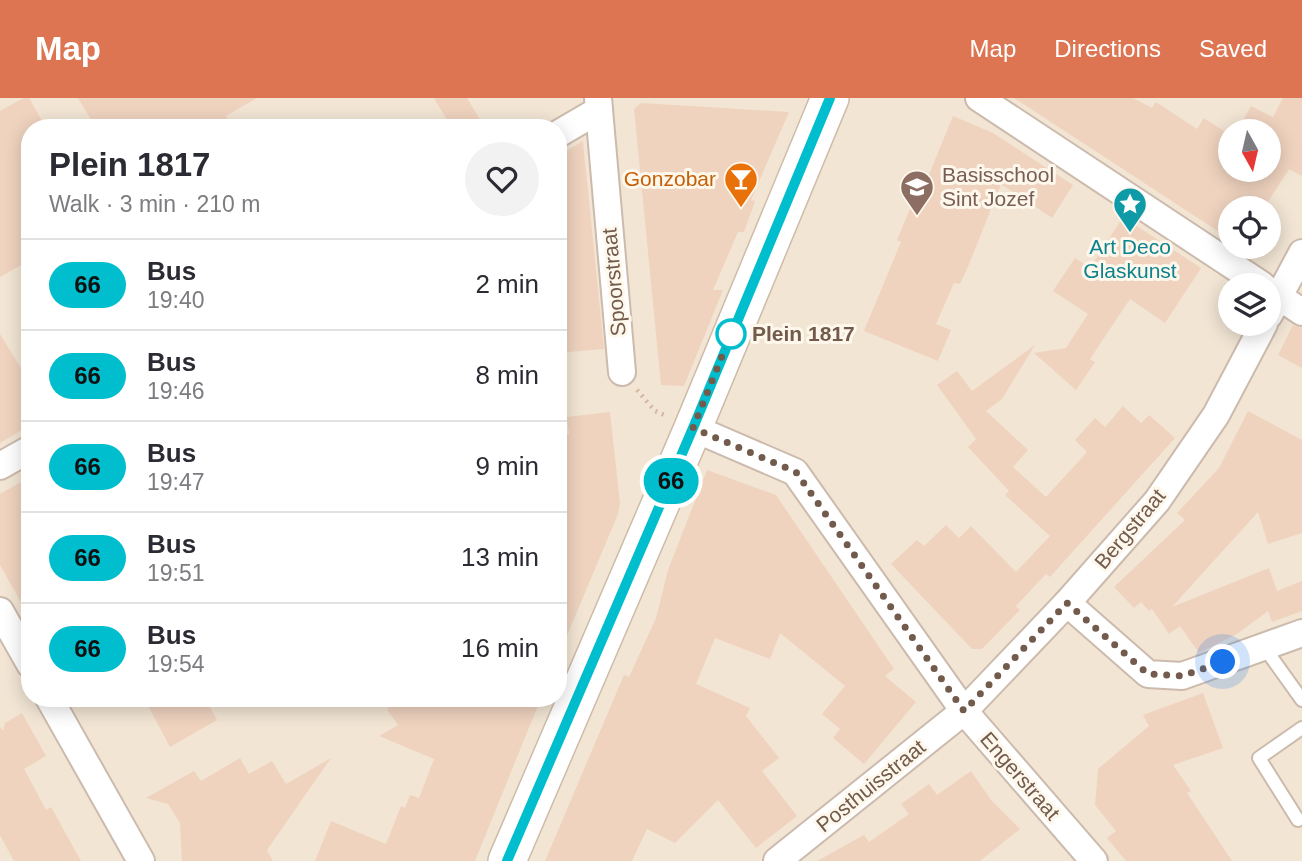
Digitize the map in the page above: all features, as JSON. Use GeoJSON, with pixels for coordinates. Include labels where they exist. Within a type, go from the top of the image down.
{"type":"FeatureCollection","features":[{"type":"Feature","properties":{"kind":"main road"},"geometry":{"type":"LineString","coordinates":[[507,861],[693,428],[830,98]]}},
{"type":"Feature","properties":{"kind":"street"},"geometry":{"type":"LineString","coordinates":[[979,98],[1234,273]]}},
{"type":"Feature","properties":{"kind":"street"},"geometry":{"type":"LineString","coordinates":[[567,127],[598,104]]}},
{"type":"Feature","properties":{"kind":"street","name":"Spoorstraat"},"geometry":{"type":"LineString","coordinates":[[598,104],[621,372]]}},
{"type":"Feature","properties":{"kind":"street"},"geometry":{"type":"LineString","coordinates":[[1281,281],[1302,253]]}},
{"type":"Feature","properties":{"kind":"street"},"geometry":{"type":"LineString","coordinates":[[1281,302],[1302,312]]}},
{"type":"Feature","properties":{"kind":"street","name":"Bergstraat"},"geometry":{"type":"LineString","coordinates":[[964,711],[1067,603],[1157,501],[1216,415],[1258,336]]}},
{"type":"Feature","properties":{"kind":"street","name":"Engerstraat"},"geometry":{"type":"LineString","coordinates":[[693,428],[796,472],[964,711],[1094,861]]}},
{"type":"Feature","properties":{"kind":"street"},"geometry":{"type":"LineString","coordinates":[[0,466],[21,454]]}},
{"type":"Feature","properties":{"kind":"street"},"geometry":{"type":"LineString","coordinates":[[1067,603],[1148,674],[1182,676],[1302,634]]}},
{"type":"Feature","properties":{"kind":"street"},"geometry":{"type":"LineString","coordinates":[[0,611],[21,648]]}},
{"type":"Feature","properties":{"kind":"street"},"geometry":{"type":"LineString","coordinates":[[54,707],[141,861]]}},
{"type":"Feature","properties":{"kind":"street","name":"Posthuisstraat"},"geometry":{"type":"LineString","coordinates":[[778,861],[964,711]]}},
{"type":"Feature","properties":{"kind":"lane"},"geometry":{"type":"LineString","coordinates":[[1264,647],[1302,700]]}},
{"type":"Feature","properties":{"kind":"lane"},"geometry":{"type":"LineString","coordinates":[[1298,820],[1259,758],[1302,728]]}},
{"type":"Feature","properties":{"kind":"path"},"geometry":{"type":"LineString","coordinates":[[621,372],[655,411],[693,428]]}},
{"type":"Feature","properties":{"kind":"shaded area"},"geometry":{"type":"Polygon","coordinates":[[[0,98],[1302,98],[1302,861],[0,861],[0,98]]]}},
{"type":"Feature","properties":{"kind":"building"},"geometry":{"type":"Polygon","coordinates":[[[29,98],[41,119],[21,119],[21,265],[0,277],[0,111],[29,98]]]}},
{"type":"Feature","properties":{"kind":"building"},"geometry":{"type":"Polygon","coordinates":[[[78,98],[257,98],[226,116],[228,119],[91,119],[78,98]]]}},
{"type":"Feature","properties":{"kind":"building"},"geometry":{"type":"Polygon","coordinates":[[[434,98],[467,98],[480,119],[447,119],[434,98]]]}},
{"type":"Feature","properties":{"kind":"building"},"geometry":{"type":"Polygon","coordinates":[[[1014,98],[1133,98],[1152,108],[1156,102],[1197,129],[1204,118],[1218,127],[1218,182],[1281,182],[1272,196],[1218,196],[1218,231],[1014,98]]]}},
{"type":"Feature","properties":{"kind":"building"},"geometry":{"type":"Polygon","coordinates":[[[1283,98],[1302,98],[1302,176],[1289,169],[1281,181],[1281,119],[1244,119],[1251,106],[1273,117],[1283,98]]]}},
{"type":"Feature","properties":{"kind":"building"},"geometry":{"type":"Polygon","coordinates":[[[641,103],[789,112],[751,200],[755,201],[744,232],[738,232],[713,290],[723,290],[684,386],[661,385],[634,109],[641,103]]]}},
{"type":"Feature","properties":{"kind":"building"},"geometry":{"type":"Polygon","coordinates":[[[953,116],[993,133],[1073,185],[1052,218],[1001,184],[960,284],[954,283],[936,324],[951,330],[938,361],[864,331],[901,242],[897,240],[912,204],[916,206],[953,116]]]}},
{"type":"Feature","properties":{"kind":"building"},"geometry":{"type":"Polygon","coordinates":[[[583,141],[604,349],[567,352],[567,151],[583,141]]]}},
{"type":"Feature","properties":{"kind":"building"},"geometry":{"type":"Polygon","coordinates":[[[1123,217],[1201,268],[1165,323],[1130,299],[1090,359],[1095,362],[1076,390],[1034,353],[1066,348],[1088,314],[1053,291],[1075,258],[1090,268],[1123,217]]]}},
{"type":"Feature","properties":{"kind":"building"},"geometry":{"type":"Polygon","coordinates":[[[1293,325],[1302,328],[1302,368],[1278,355],[1293,325]]]}},
{"type":"Feature","properties":{"kind":"building"},"geometry":{"type":"Polygon","coordinates":[[[0,334],[21,368],[21,430],[0,443],[0,334]]]}},
{"type":"Feature","properties":{"kind":"building"},"geometry":{"type":"Polygon","coordinates":[[[1035,345],[1002,399],[986,411],[1028,450],[1013,467],[1046,497],[1087,452],[1075,440],[1095,418],[1105,427],[1123,406],[1141,423],[1149,415],[1175,438],[1050,577],[1046,574],[1016,606],[1020,610],[982,649],[972,649],[891,564],[917,540],[924,546],[946,525],[959,538],[971,526],[1016,572],[1050,536],[1005,495],[1009,491],[968,447],[976,439],[937,385],[957,371],[972,391],[1035,345]]]}},
{"type":"Feature","properties":{"kind":"building"},"geometry":{"type":"Polygon","coordinates":[[[1248,411],[1302,440],[1302,533],[1268,544],[1258,512],[1172,607],[1269,568],[1277,591],[1302,581],[1302,611],[1272,622],[1268,611],[1237,634],[1199,653],[1180,626],[1169,634],[1152,609],[1149,611],[1141,602],[1134,608],[1114,587],[1185,520],[1177,513],[1219,468],[1248,411]]]}},
{"type":"Feature","properties":{"kind":"building"},"geometry":{"type":"Polygon","coordinates":[[[610,412],[620,503],[618,514],[567,636],[569,434],[567,417],[610,412]]]}},
{"type":"Feature","properties":{"kind":"building"},"geometry":{"type":"Polygon","coordinates":[[[707,470],[776,495],[894,669],[885,676],[916,702],[864,764],[833,738],[840,729],[822,714],[845,686],[780,633],[770,659],[715,638],[696,684],[750,708],[746,716],[779,758],[762,771],[797,816],[756,848],[718,800],[675,843],[647,829],[632,861],[545,861],[624,675],[629,677],[656,618],[668,570],[707,470]]]}},
{"type":"Feature","properties":{"kind":"building"},"geometry":{"type":"Polygon","coordinates":[[[21,482],[21,602],[0,565],[0,494],[21,482]]]}},
{"type":"Feature","properties":{"kind":"building"},"geometry":{"type":"Polygon","coordinates":[[[1203,693],[1223,748],[1173,765],[1191,791],[1187,793],[1232,861],[1126,861],[1107,838],[1116,831],[1095,805],[1098,769],[1149,726],[1143,715],[1203,693]]]}},
{"type":"Feature","properties":{"kind":"building"},"geometry":{"type":"Polygon","coordinates":[[[149,707],[210,707],[217,720],[170,747],[149,707]]]}},
{"type":"Feature","properties":{"kind":"building"},"geometry":{"type":"Polygon","coordinates":[[[390,707],[537,707],[475,861],[315,861],[331,821],[386,844],[401,806],[405,808],[410,795],[419,798],[434,759],[379,736],[398,725],[387,710],[390,707]]]}},
{"type":"Feature","properties":{"kind":"building"},"geometry":{"type":"Polygon","coordinates":[[[22,713],[46,756],[24,769],[46,810],[51,807],[81,861],[14,861],[0,835],[0,727],[3,731],[5,723],[22,713]]]}},
{"type":"Feature","properties":{"kind":"building"},"geometry":{"type":"Polygon","coordinates":[[[240,758],[249,774],[272,761],[286,784],[331,758],[267,850],[273,861],[182,861],[180,823],[168,804],[146,798],[194,771],[201,781],[240,758]]]}},
{"type":"Feature","properties":{"kind":"building"},"geometry":{"type":"Polygon","coordinates":[[[971,771],[991,800],[1020,829],[980,861],[817,861],[864,835],[869,842],[909,814],[901,804],[929,784],[937,795],[971,771]]]}},
{"type":"Feature","properties":{"kind":"bus line","name":"66"},"geometry":{"type":"LineString","coordinates":[[507,861],[693,428],[830,98]]}},
{"type":"Feature","properties":{"kind":"place","name":"Gonzobar"},"geometry":{"type":"Point","coordinates":[741,209]}},
{"type":"Feature","properties":{"kind":"place","name":"Basisschool Sint Jozef"},"geometry":{"type":"Point","coordinates":[917,217]}},
{"type":"Feature","properties":{"kind":"place","name":"Art Deco Glaskunst"},"geometry":{"type":"Point","coordinates":[1130,234]}},
{"type":"Feature","properties":{"kind":"place","name":"Plein 1817"},"geometry":{"type":"Point","coordinates":[731,334]}},
{"type":"Feature","properties":{"kind":"route"},"geometry":{"type":"LineString","coordinates":[[731,334],[693,428],[796,472],[964,711],[1067,603],[1148,674],[1182,676],[1223,662]]}}]}
